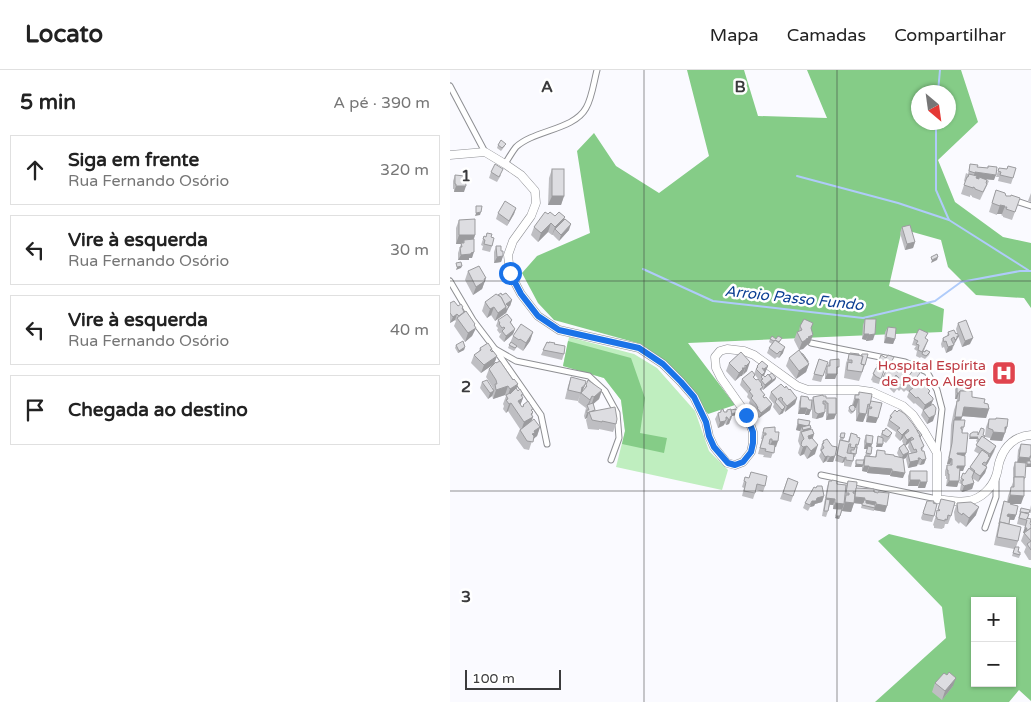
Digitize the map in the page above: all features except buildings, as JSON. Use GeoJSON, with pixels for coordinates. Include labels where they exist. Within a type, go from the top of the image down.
{"type":"FeatureCollection","features":[{"type":"Feature","properties":{"kind":"street"},"geometry":{"type":"LineString","coordinates":[[505,164],[516,148],[530,139],[572,121],[582,114],[588,106],[597,70]]}},
{"type":"Feature","properties":{"kind":"street"},"geometry":{"type":"LineString","coordinates":[[450,86],[484,152],[521,176],[535,191],[536,203],[531,216],[513,242],[508,254],[510,273],[521,294],[538,316],[559,330],[639,348],[663,364],[694,397],[706,422],[714,447],[728,463],[735,465],[743,462],[751,452],[753,432],[746,415],[716,368],[715,357],[720,351],[727,349],[754,355],[797,386],[808,390],[858,390],[872,392],[903,406],[913,415],[937,453]]}},
{"type":"Feature","properties":{"kind":"street"},"geometry":{"type":"LineString","coordinates":[[450,155],[484,152]]}},
{"type":"Feature","properties":{"kind":"street"},"geometry":{"type":"LineString","coordinates":[[1007,198],[1031,206]]}},
{"type":"Feature","properties":{"kind":"street"},"geometry":{"type":"LineString","coordinates":[[450,281],[473,320],[541,415],[546,444]]}},
{"type":"Feature","properties":{"kind":"street"},"geometry":{"type":"LineString","coordinates":[[811,343],[905,362],[927,372],[937,390],[942,409],[937,453],[937,499]]}},
{"type":"Feature","properties":{"kind":"street"},"geometry":{"type":"LineString","coordinates":[[495,349],[516,361],[589,376],[605,391],[617,412],[619,438],[612,460]]}},
{"type":"Feature","properties":{"kind":"street"},"geometry":{"type":"LineString","coordinates":[[985,528],[996,497],[996,476],[1000,459],[1013,440],[1031,435]]}},
{"type":"Feature","properties":{"kind":"street"},"geometry":{"type":"LineString","coordinates":[[821,475],[937,499],[968,501],[980,497],[989,488],[996,476]]}},
{"type":"Feature","properties":{"kind":"green space"},"geometry":{"type":"Polygon","coordinates":[[[687,70],[744,70],[758,116],[827,118],[807,70],[961,70],[978,122],[938,160],[955,202],[1003,237],[1031,243],[1031,308],[1024,298],[976,295],[948,267],[941,240],[902,229],[889,286],[944,309],[942,332],[688,343],[735,405],[708,414],[666,362],[641,344],[554,320],[538,303],[522,273],[537,256],[590,233],[577,151],[594,133],[616,166],[659,193],[709,156],[687,70]]]}},
{"type":"Feature","properties":{"kind":"green space"},"geometry":{"type":"Polygon","coordinates":[[[569,337],[634,354],[657,368],[695,411],[709,451],[728,470],[722,490],[616,467],[625,431],[621,400],[604,378],[563,366],[569,337]]]}},
{"type":"Feature","properties":{"kind":"green space"},"geometry":{"type":"Polygon","coordinates":[[[568,341],[631,358],[645,398],[640,433],[667,438],[664,453],[622,444],[625,431],[621,400],[604,378],[563,366],[568,341]]]}},
{"type":"Feature","properties":{"kind":"green space"},"geometry":{"type":"Polygon","coordinates":[[[889,534],[1031,568],[1031,701],[1019,690],[1009,702],[875,702],[946,638],[942,607],[878,541],[889,534]]]}},
{"type":"Feature","properties":{"kind":"waterway"},"geometry":{"type":"LineString","coordinates":[[939,85],[940,70]]}},
{"type":"Feature","properties":{"kind":"waterway"},"geometry":{"type":"LineString","coordinates":[[936,130],[936,190],[949,220]]}},
{"type":"Feature","properties":{"kind":"waterway"},"geometry":{"type":"LineString","coordinates":[[797,176],[898,203],[949,220],[1028,270]]}},
{"type":"Feature","properties":{"kind":"waterway","name":"Arroio Passo Fundo"},"geometry":{"type":"LineString","coordinates":[[643,269],[713,301],[863,318],[935,301],[961,282],[1020,271],[1031,271]]}},
{"type":"Feature","properties":{"kind":"place","name":"Hospital Espírita de Porto Alegre"},"geometry":{"type":"Point","coordinates":[1004,373]}},
{"type":"Feature","properties":{"kind":"route"},"geometry":{"type":"LineString","coordinates":[[510,273],[521,294],[538,316],[559,330],[639,348],[663,364],[694,397],[706,422],[714,447],[728,463],[735,465],[743,462],[751,452],[753,432],[746,415]]}}]}
